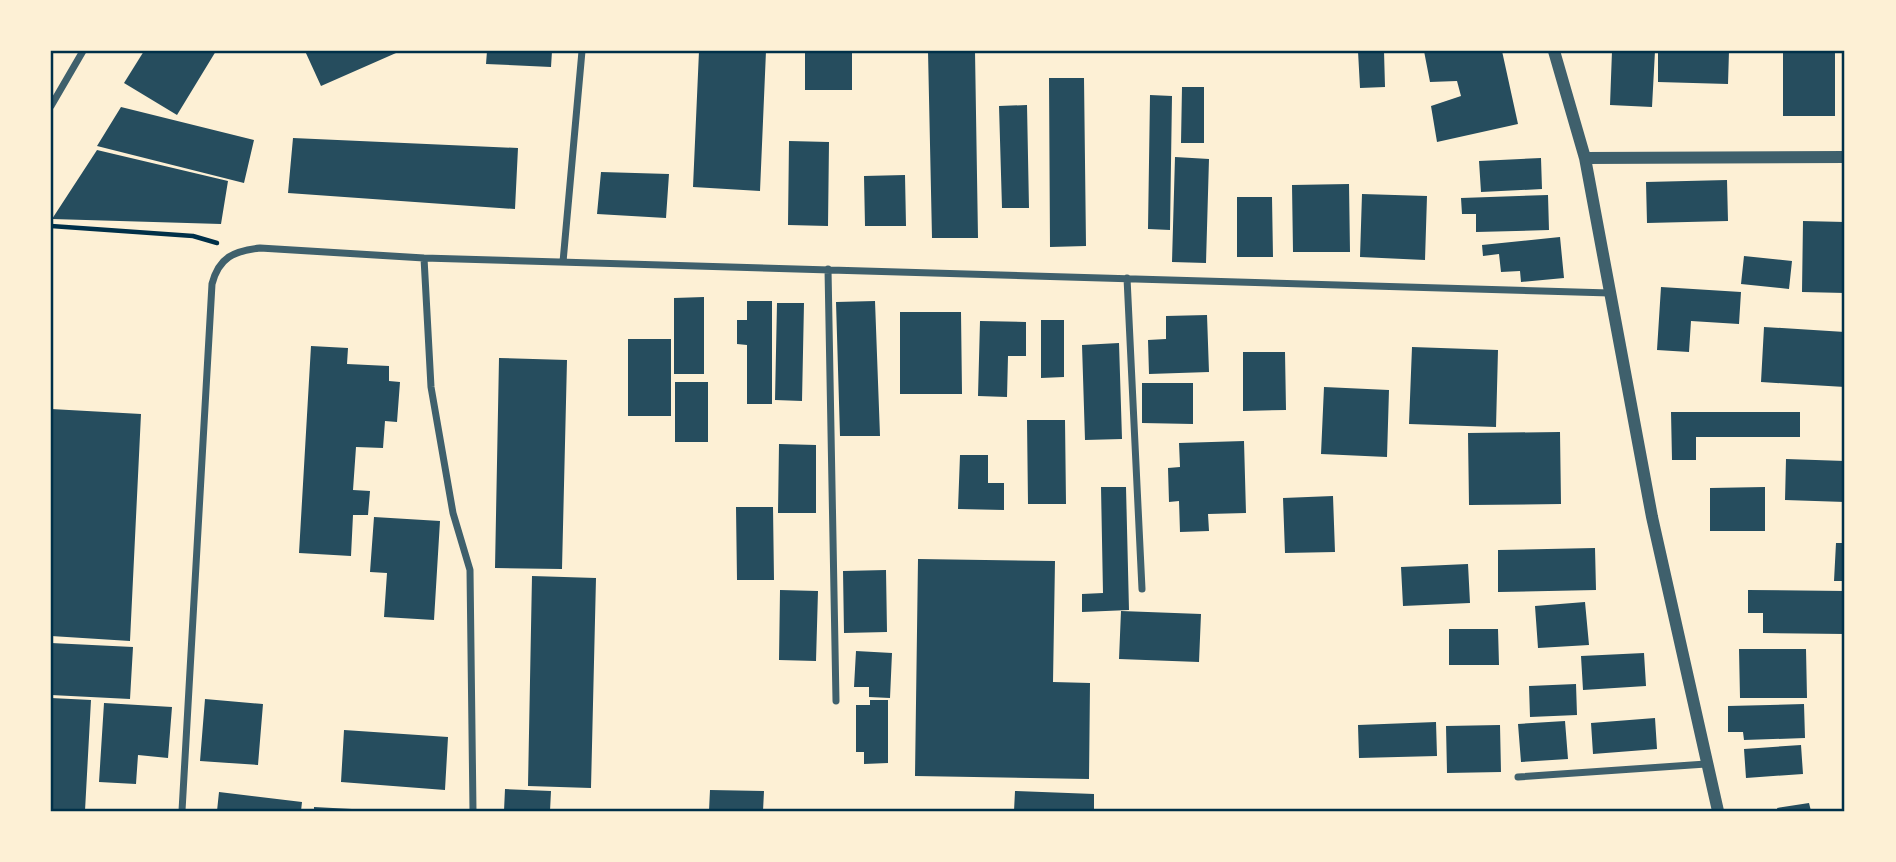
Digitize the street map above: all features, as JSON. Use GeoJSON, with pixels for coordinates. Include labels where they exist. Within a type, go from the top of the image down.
{"type":"FeatureCollection","features":[{"type":"Feature","properties":{"kind":"street"},"geometry":{"type":"LineString","coordinates":[[51,106],[83,51]]}},
{"type":"Feature","properties":{"kind":"street"},"geometry":{"type":"LineString","coordinates":[[563,262],[582,51]]}},
{"type":"Feature","properties":{"kind":"street"},"geometry":{"type":"LineString","coordinates":[[1554,51],[1585,158],[1652,517],[1718,811]]}},
{"type":"Feature","properties":{"kind":"street"},"geometry":{"type":"LineString","coordinates":[[1585,158],[1845,157]]}},
{"type":"Feature","properties":{"kind":"street"},"geometry":{"type":"LineString","coordinates":[[183,811],[212,284],[215,270],[227,258],[241,250],[260,248],[424,258],[1611,293]]}},
{"type":"Feature","properties":{"kind":"street"},"geometry":{"type":"LineString","coordinates":[[424,258],[431,387],[453,513],[470,570],[472,811]]}},
{"type":"Feature","properties":{"kind":"street"},"geometry":{"type":"LineString","coordinates":[[828,269],[836,701]]}},
{"type":"Feature","properties":{"kind":"street"},"geometry":{"type":"LineString","coordinates":[[1127,278],[1142,589]]}},
{"type":"Feature","properties":{"kind":"street"},"geometry":{"type":"LineString","coordinates":[[1518,777],[1706,764]]}},
{"type":"Feature","properties":{"kind":"path"},"geometry":{"type":"LineString","coordinates":[[51,226],[193,236],[241,250]]}},
{"type":"Feature","properties":{"kind":"building"},"geometry":{"type":"Polygon","coordinates":[[[144,51],[216,51],[177,115],[124,83],[144,51]]]}},
{"type":"Feature","properties":{"kind":"building"},"geometry":{"type":"Polygon","coordinates":[[[305,51],[395,51],[396,53],[321,86],[305,51]]]}},
{"type":"Feature","properties":{"kind":"building"},"geometry":{"type":"Polygon","coordinates":[[[487,51],[552,51],[551,67],[486,64],[487,51]]]}},
{"type":"Feature","properties":{"kind":"building"},"geometry":{"type":"Polygon","coordinates":[[[699,51],[766,51],[760,191],[693,187],[699,51]]]}},
{"type":"Feature","properties":{"kind":"building"},"geometry":{"type":"Polygon","coordinates":[[[805,51],[852,51],[852,90],[805,90],[805,51]]]}},
{"type":"Feature","properties":{"kind":"building"},"geometry":{"type":"Polygon","coordinates":[[[928,51],[975,51],[978,238],[932,238],[928,51]]]}},
{"type":"Feature","properties":{"kind":"building"},"geometry":{"type":"Polygon","coordinates":[[[1358,51],[1384,51],[1385,87],[1360,88],[1358,51]]]}},
{"type":"Feature","properties":{"kind":"building"},"geometry":{"type":"Polygon","coordinates":[[[1424,51],[1502,51],[1518,124],[1437,142],[1431,106],[1461,96],[1457,81],[1430,82],[1424,51]]]}},
{"type":"Feature","properties":{"kind":"building"},"geometry":{"type":"Polygon","coordinates":[[[1612,51],[1655,51],[1652,107],[1610,105],[1612,51]]]}},
{"type":"Feature","properties":{"kind":"building"},"geometry":{"type":"Polygon","coordinates":[[[1658,51],[1729,51],[1728,84],[1658,82],[1658,51]]]}},
{"type":"Feature","properties":{"kind":"building"},"geometry":{"type":"Polygon","coordinates":[[[1783,51],[1835,51],[1835,116],[1783,116],[1783,51]]]}},
{"type":"Feature","properties":{"kind":"building"},"geometry":{"type":"Polygon","coordinates":[[[1049,78],[1084,78],[1086,246],[1050,247],[1049,78]]]}},
{"type":"Feature","properties":{"kind":"building"},"geometry":{"type":"Polygon","coordinates":[[[1182,87],[1204,87],[1204,143],[1181,143],[1182,87]]]}},
{"type":"Feature","properties":{"kind":"building"},"geometry":{"type":"Polygon","coordinates":[[[1150,95],[1172,96],[1170,230],[1148,229],[1150,95]]]}},
{"type":"Feature","properties":{"kind":"building"},"geometry":{"type":"Polygon","coordinates":[[[1027,105],[1029,208],[1002,208],[999,106],[1027,105]]]}},
{"type":"Feature","properties":{"kind":"building"},"geometry":{"type":"Polygon","coordinates":[[[121,107],[254,140],[244,183],[97,146],[121,107]]]}},
{"type":"Feature","properties":{"kind":"building"},"geometry":{"type":"Polygon","coordinates":[[[293,138],[518,148],[515,209],[288,193],[293,138]]]}},
{"type":"Feature","properties":{"kind":"building"},"geometry":{"type":"Polygon","coordinates":[[[789,141],[829,142],[828,226],[788,225],[789,141]]]}},
{"type":"Feature","properties":{"kind":"building"},"geometry":{"type":"Polygon","coordinates":[[[97,150],[228,181],[221,224],[52,219],[97,150]]]}},
{"type":"Feature","properties":{"kind":"building"},"geometry":{"type":"Polygon","coordinates":[[[1175,157],[1209,159],[1206,263],[1172,262],[1175,157]]]}},
{"type":"Feature","properties":{"kind":"building"},"geometry":{"type":"Polygon","coordinates":[[[1541,158],[1542,189],[1481,192],[1479,161],[1541,158]]]}},
{"type":"Feature","properties":{"kind":"building"},"geometry":{"type":"Polygon","coordinates":[[[601,172],[669,174],[666,218],[597,214],[601,172]]]}},
{"type":"Feature","properties":{"kind":"building"},"geometry":{"type":"Polygon","coordinates":[[[905,175],[906,226],[865,226],[864,176],[905,175]]]}},
{"type":"Feature","properties":{"kind":"building"},"geometry":{"type":"Polygon","coordinates":[[[1727,180],[1728,221],[1647,223],[1646,182],[1727,180]]]}},
{"type":"Feature","properties":{"kind":"building"},"geometry":{"type":"Polygon","coordinates":[[[1349,184],[1350,252],[1293,252],[1292,185],[1349,184]]]}},
{"type":"Feature","properties":{"kind":"building"},"geometry":{"type":"Polygon","coordinates":[[[1362,194],[1427,196],[1425,260],[1360,257],[1362,194]]]}},
{"type":"Feature","properties":{"kind":"building"},"geometry":{"type":"Polygon","coordinates":[[[1548,195],[1549,230],[1476,232],[1476,214],[1462,214],[1461,198],[1548,195]]]}},
{"type":"Feature","properties":{"kind":"building"},"geometry":{"type":"Polygon","coordinates":[[[1237,197],[1272,197],[1273,257],[1237,257],[1237,197]]]}},
{"type":"Feature","properties":{"kind":"building"},"geometry":{"type":"Polygon","coordinates":[[[1803,221],[1845,222],[1845,293],[1802,292],[1803,221]]]}},
{"type":"Feature","properties":{"kind":"building"},"geometry":{"type":"Polygon","coordinates":[[[1560,237],[1564,278],[1521,282],[1520,271],[1501,272],[1499,254],[1483,256],[1482,245],[1560,237]]]}},
{"type":"Feature","properties":{"kind":"building"},"geometry":{"type":"Polygon","coordinates":[[[1744,256],[1792,261],[1789,289],[1741,284],[1744,256]]]}},
{"type":"Feature","properties":{"kind":"building"},"geometry":{"type":"Polygon","coordinates":[[[1661,287],[1741,292],[1739,324],[1691,321],[1689,352],[1657,350],[1661,287]]]}},
{"type":"Feature","properties":{"kind":"building"},"geometry":{"type":"Polygon","coordinates":[[[704,297],[704,374],[674,374],[674,298],[704,297]]]}},
{"type":"Feature","properties":{"kind":"building"},"geometry":{"type":"Polygon","coordinates":[[[747,301],[772,301],[772,404],[747,404],[747,345],[737,344],[737,320],[747,320],[747,301]]]}},
{"type":"Feature","properties":{"kind":"building"},"geometry":{"type":"Polygon","coordinates":[[[875,301],[880,436],[840,436],[836,302],[875,301]]]}},
{"type":"Feature","properties":{"kind":"building"},"geometry":{"type":"Polygon","coordinates":[[[777,303],[804,303],[802,401],[775,400],[777,303]]]}},
{"type":"Feature","properties":{"kind":"building"},"geometry":{"type":"Polygon","coordinates":[[[900,312],[961,312],[962,394],[900,394],[900,312]]]}},
{"type":"Feature","properties":{"kind":"building"},"geometry":{"type":"Polygon","coordinates":[[[1207,315],[1209,372],[1149,374],[1148,340],[1166,339],[1166,316],[1207,315]]]}},
{"type":"Feature","properties":{"kind":"building"},"geometry":{"type":"Polygon","coordinates":[[[1041,320],[1064,320],[1064,377],[1041,378],[1041,320]]]}},
{"type":"Feature","properties":{"kind":"building"},"geometry":{"type":"Polygon","coordinates":[[[980,321],[1026,322],[1026,356],[1008,356],[1007,397],[978,396],[980,321]]]}},
{"type":"Feature","properties":{"kind":"building"},"geometry":{"type":"Polygon","coordinates":[[[1764,327],[1845,332],[1845,387],[1761,382],[1764,327]]]}},
{"type":"Feature","properties":{"kind":"building"},"geometry":{"type":"Polygon","coordinates":[[[628,339],[671,339],[671,416],[628,416],[628,339]]]}},
{"type":"Feature","properties":{"kind":"building"},"geometry":{"type":"Polygon","coordinates":[[[1119,343],[1122,439],[1085,440],[1082,345],[1119,343]]]}},
{"type":"Feature","properties":{"kind":"building"},"geometry":{"type":"Polygon","coordinates":[[[311,346],[348,348],[347,364],[389,366],[389,381],[400,382],[397,422],[385,421],[383,448],[356,447],[353,490],[370,491],[368,515],[353,515],[351,556],[299,553],[311,346]]]}},
{"type":"Feature","properties":{"kind":"building"},"geometry":{"type":"Polygon","coordinates":[[[1412,347],[1498,350],[1496,427],[1409,424],[1412,347]]]}},
{"type":"Feature","properties":{"kind":"building"},"geometry":{"type":"Polygon","coordinates":[[[1243,352],[1285,352],[1286,410],[1243,411],[1243,352]]]}},
{"type":"Feature","properties":{"kind":"building"},"geometry":{"type":"Polygon","coordinates":[[[499,358],[567,360],[562,569],[495,568],[499,358]]]}},
{"type":"Feature","properties":{"kind":"building"},"geometry":{"type":"Polygon","coordinates":[[[675,382],[708,382],[708,442],[675,442],[675,382]]]}},
{"type":"Feature","properties":{"kind":"building"},"geometry":{"type":"Polygon","coordinates":[[[1142,383],[1193,383],[1193,424],[1142,423],[1142,383]]]}},
{"type":"Feature","properties":{"kind":"building"},"geometry":{"type":"Polygon","coordinates":[[[1324,387],[1389,390],[1387,457],[1321,454],[1324,387]]]}},
{"type":"Feature","properties":{"kind":"building"},"geometry":{"type":"Polygon","coordinates":[[[51,409],[141,414],[130,641],[51,636],[51,409]]]}},
{"type":"Feature","properties":{"kind":"building"},"geometry":{"type":"Polygon","coordinates":[[[1671,412],[1800,412],[1800,437],[1696,437],[1696,460],[1672,460],[1671,412]]]}},
{"type":"Feature","properties":{"kind":"building"},"geometry":{"type":"Polygon","coordinates":[[[1027,420],[1065,420],[1066,504],[1028,504],[1027,420]]]}},
{"type":"Feature","properties":{"kind":"building"},"geometry":{"type":"Polygon","coordinates":[[[1560,432],[1561,504],[1469,505],[1468,433],[1560,432]]]}},
{"type":"Feature","properties":{"kind":"building"},"geometry":{"type":"Polygon","coordinates":[[[1244,441],[1246,513],[1208,514],[1209,531],[1180,532],[1179,501],[1169,502],[1168,468],[1180,467],[1179,443],[1244,441]]]}},
{"type":"Feature","properties":{"kind":"building"},"geometry":{"type":"Polygon","coordinates":[[[779,444],[816,445],[816,513],[778,513],[779,444]]]}},
{"type":"Feature","properties":{"kind":"building"},"geometry":{"type":"Polygon","coordinates":[[[960,455],[988,455],[988,483],[1004,483],[1004,510],[958,509],[960,455]]]}},
{"type":"Feature","properties":{"kind":"building"},"geometry":{"type":"Polygon","coordinates":[[[1786,459],[1845,461],[1845,502],[1785,500],[1786,459]]]}},
{"type":"Feature","properties":{"kind":"building"},"geometry":{"type":"Polygon","coordinates":[[[1101,487],[1126,487],[1129,610],[1082,612],[1082,594],[1103,593],[1101,487]]]}},
{"type":"Feature","properties":{"kind":"building"},"geometry":{"type":"Polygon","coordinates":[[[1765,487],[1765,531],[1710,531],[1710,488],[1765,487]]]}},
{"type":"Feature","properties":{"kind":"building"},"geometry":{"type":"Polygon","coordinates":[[[1333,496],[1335,552],[1285,553],[1283,498],[1333,496]]]}},
{"type":"Feature","properties":{"kind":"building"},"geometry":{"type":"Polygon","coordinates":[[[736,507],[773,507],[774,580],[737,580],[736,507]]]}},
{"type":"Feature","properties":{"kind":"building"},"geometry":{"type":"Polygon","coordinates":[[[374,517],[440,521],[434,620],[384,617],[387,573],[370,572],[374,517]]]}},
{"type":"Feature","properties":{"kind":"building"},"geometry":{"type":"Polygon","coordinates":[[[1836,543],[1845,543],[1845,581],[1834,581],[1836,543]]]}},
{"type":"Feature","properties":{"kind":"building"},"geometry":{"type":"Polygon","coordinates":[[[1595,548],[1596,590],[1498,592],[1498,550],[1595,548]]]}},
{"type":"Feature","properties":{"kind":"building"},"geometry":{"type":"Polygon","coordinates":[[[918,559],[1055,561],[1053,682],[1090,683],[1089,779],[915,776],[918,559]]]}},
{"type":"Feature","properties":{"kind":"building"},"geometry":{"type":"Polygon","coordinates":[[[1468,564],[1470,603],[1403,606],[1401,567],[1468,564]]]}},
{"type":"Feature","properties":{"kind":"building"},"geometry":{"type":"Polygon","coordinates":[[[886,570],[887,632],[844,633],[843,571],[886,570]]]}},
{"type":"Feature","properties":{"kind":"building"},"geometry":{"type":"Polygon","coordinates":[[[532,576],[596,578],[591,788],[528,786],[532,576]]]}},
{"type":"Feature","properties":{"kind":"building"},"geometry":{"type":"Polygon","coordinates":[[[780,590],[818,591],[816,661],[779,660],[780,590]]]}},
{"type":"Feature","properties":{"kind":"building"},"geometry":{"type":"Polygon","coordinates":[[[1748,590],[1845,591],[1845,634],[1763,633],[1763,613],[1748,613],[1748,590]]]}},
{"type":"Feature","properties":{"kind":"building"},"geometry":{"type":"Polygon","coordinates":[[[1585,602],[1589,645],[1538,648],[1535,606],[1585,602]]]}},
{"type":"Feature","properties":{"kind":"building"},"geometry":{"type":"Polygon","coordinates":[[[1121,611],[1201,614],[1199,662],[1119,659],[1121,611]]]}},
{"type":"Feature","properties":{"kind":"building"},"geometry":{"type":"Polygon","coordinates":[[[1449,629],[1498,629],[1499,665],[1449,665],[1449,629]]]}},
{"type":"Feature","properties":{"kind":"building"},"geometry":{"type":"Polygon","coordinates":[[[51,643],[133,647],[130,699],[51,695],[51,643]]]}},
{"type":"Feature","properties":{"kind":"building"},"geometry":{"type":"Polygon","coordinates":[[[1739,649],[1806,649],[1807,698],[1740,698],[1739,649]]]}},
{"type":"Feature","properties":{"kind":"building"},"geometry":{"type":"Polygon","coordinates":[[[856,651],[892,653],[890,698],[869,697],[869,687],[854,687],[856,651]]]}},
{"type":"Feature","properties":{"kind":"building"},"geometry":{"type":"Polygon","coordinates":[[[1644,653],[1646,686],[1583,690],[1581,656],[1644,653]]]}},
{"type":"Feature","properties":{"kind":"building"},"geometry":{"type":"Polygon","coordinates":[[[1576,684],[1577,715],[1530,717],[1529,686],[1576,684]]]}},
{"type":"Feature","properties":{"kind":"building"},"geometry":{"type":"Polygon","coordinates":[[[51,698],[91,700],[85,811],[51,811],[51,698]]]}},
{"type":"Feature","properties":{"kind":"building"},"geometry":{"type":"Polygon","coordinates":[[[205,699],[263,704],[258,765],[200,761],[205,699]]]}},
{"type":"Feature","properties":{"kind":"building"},"geometry":{"type":"Polygon","coordinates":[[[870,700],[888,700],[888,763],[864,764],[864,752],[856,752],[856,705],[870,705],[870,700]]]}},
{"type":"Feature","properties":{"kind":"building"},"geometry":{"type":"Polygon","coordinates":[[[104,703],[172,707],[168,758],[138,755],[136,784],[99,782],[104,703]]]}},
{"type":"Feature","properties":{"kind":"building"},"geometry":{"type":"Polygon","coordinates":[[[1804,704],[1805,738],[1744,740],[1743,732],[1728,732],[1728,706],[1804,704]]]}},
{"type":"Feature","properties":{"kind":"building"},"geometry":{"type":"Polygon","coordinates":[[[1655,718],[1657,749],[1593,754],[1591,723],[1655,718]]]}},
{"type":"Feature","properties":{"kind":"building"},"geometry":{"type":"Polygon","coordinates":[[[1565,721],[1568,759],[1521,762],[1518,724],[1565,721]]]}},
{"type":"Feature","properties":{"kind":"building"},"geometry":{"type":"Polygon","coordinates":[[[1436,722],[1437,756],[1359,758],[1358,725],[1436,722]]]}},
{"type":"Feature","properties":{"kind":"building"},"geometry":{"type":"Polygon","coordinates":[[[1500,725],[1501,772],[1447,773],[1446,726],[1500,725]]]}},
{"type":"Feature","properties":{"kind":"building"},"geometry":{"type":"Polygon","coordinates":[[[344,730],[448,737],[445,790],[341,782],[344,730]]]}},
{"type":"Feature","properties":{"kind":"building"},"geometry":{"type":"Polygon","coordinates":[[[1801,745],[1803,774],[1746,778],[1744,749],[1801,745]]]}},
{"type":"Feature","properties":{"kind":"building"},"geometry":{"type":"Polygon","coordinates":[[[505,789],[551,791],[550,811],[504,811],[505,789]]]}},
{"type":"Feature","properties":{"kind":"building"},"geometry":{"type":"Polygon","coordinates":[[[710,790],[764,791],[763,811],[709,811],[710,790]]]}},
{"type":"Feature","properties":{"kind":"building"},"geometry":{"type":"Polygon","coordinates":[[[1015,791],[1094,794],[1094,811],[1014,811],[1015,791]]]}},
{"type":"Feature","properties":{"kind":"building"},"geometry":{"type":"Polygon","coordinates":[[[219,792],[302,802],[301,811],[217,811],[219,792]]]}},
{"type":"Feature","properties":{"kind":"building"},"geometry":{"type":"Polygon","coordinates":[[[1809,803],[1811,811],[1778,811],[1777,808],[1809,803]]]}},
{"type":"Feature","properties":{"kind":"building"},"geometry":{"type":"Polygon","coordinates":[[[314,807],[352,809],[352,811],[314,811],[314,807]]]}}]}
